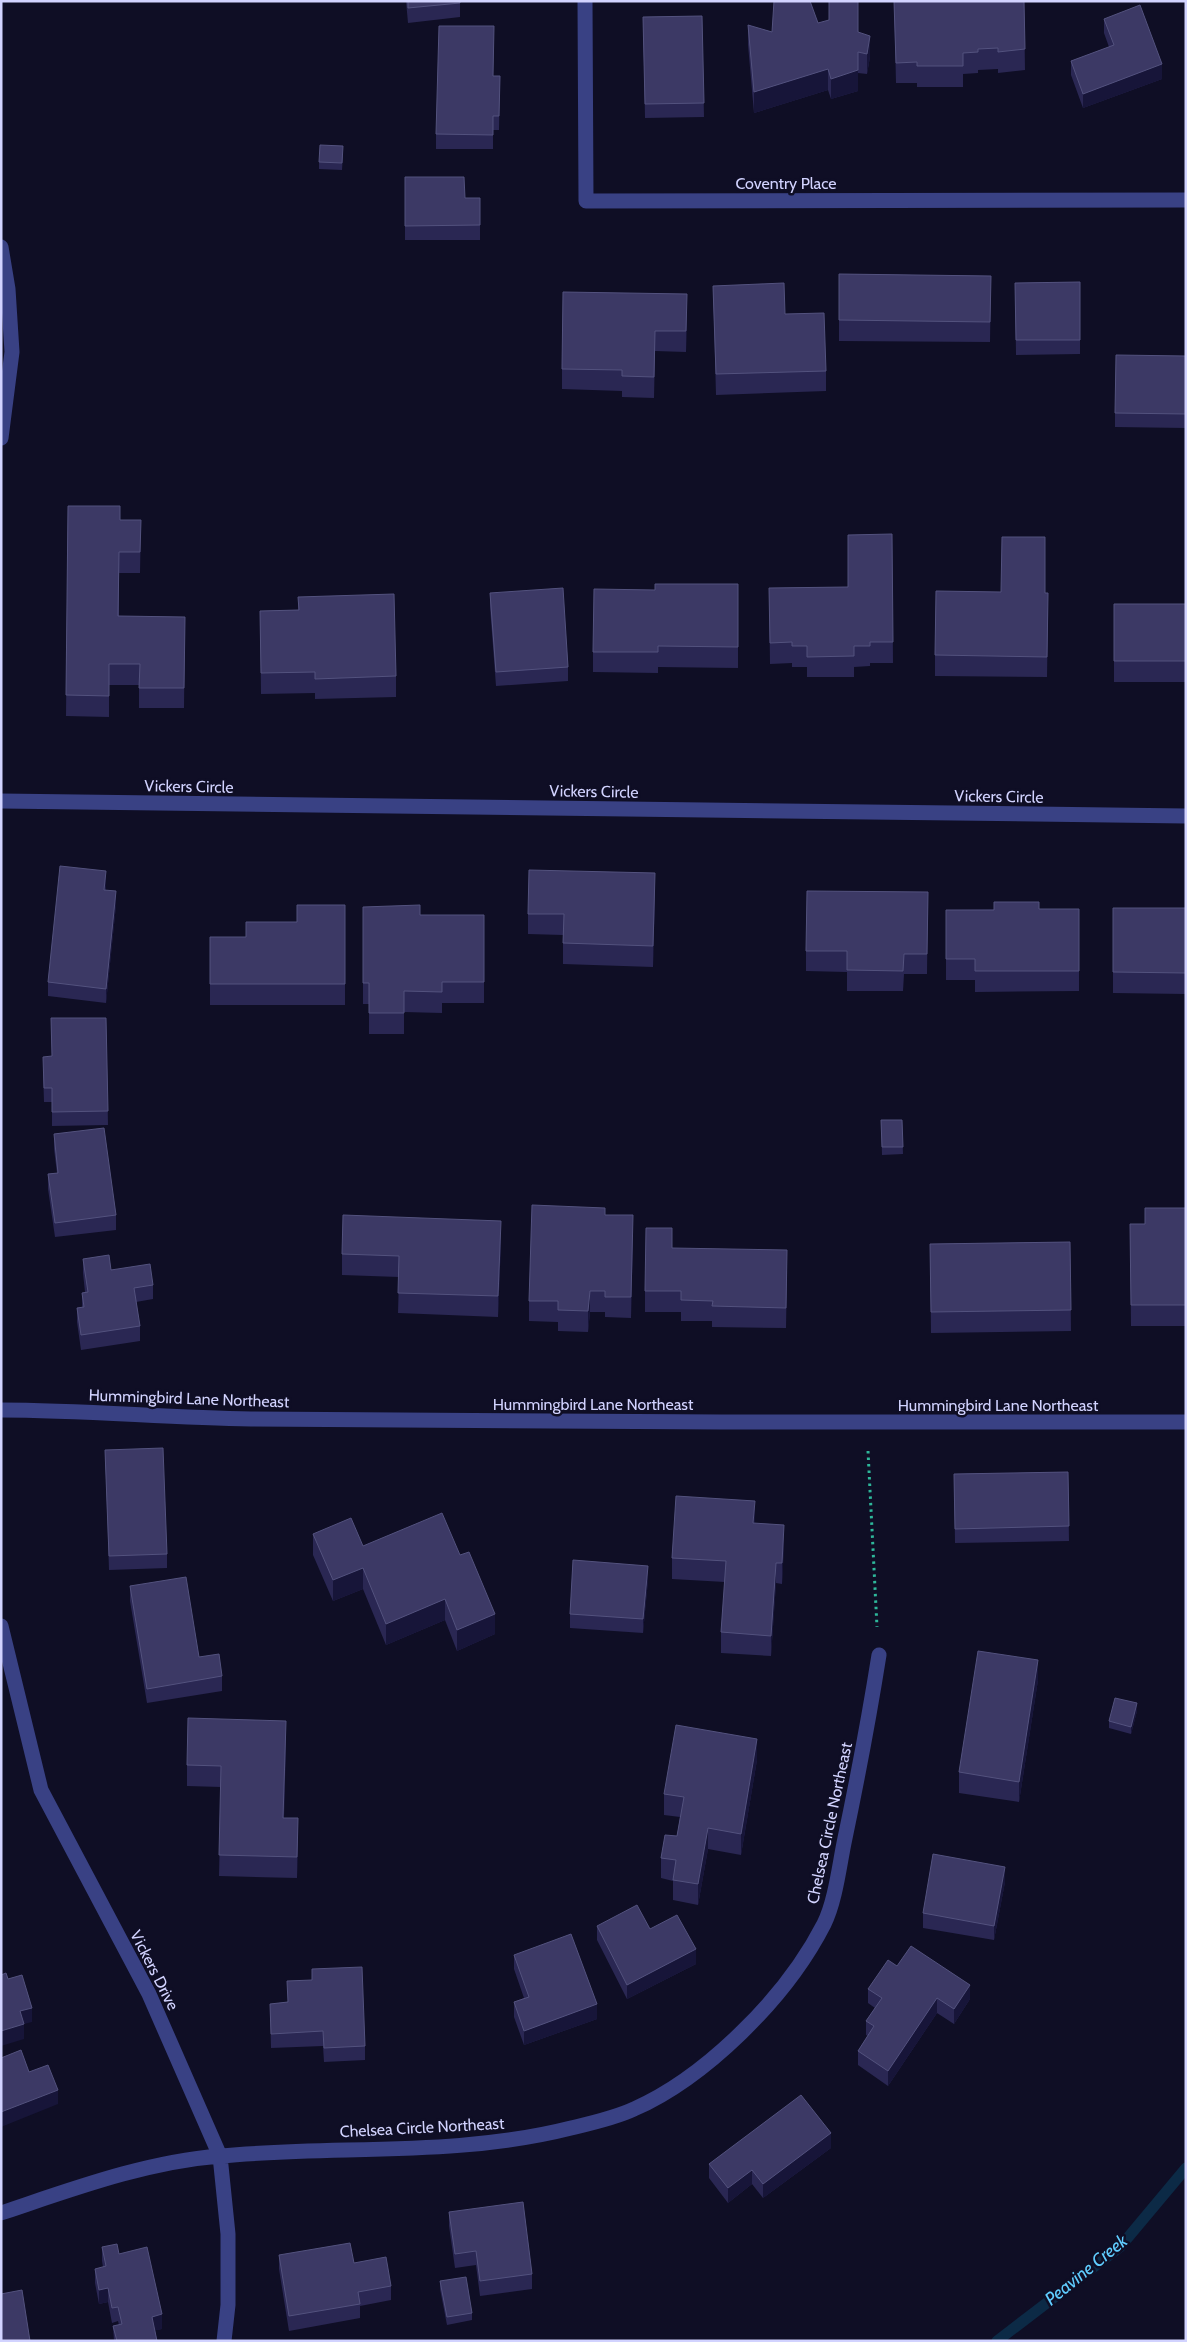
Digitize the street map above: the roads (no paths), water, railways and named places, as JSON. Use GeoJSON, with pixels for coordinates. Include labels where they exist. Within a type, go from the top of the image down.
{"type":"FeatureCollection","features":[{"type":"Feature","properties":{"kind":"street","name":"Coventry Place"},"geometry":{"type":"LineString","coordinates":[[585,1],[586,201],[1186,200]]}},
{"type":"Feature","properties":{"kind":"street"},"geometry":{"type":"LineString","coordinates":[[1,247],[8,289],[12,352],[1,438]]}},
{"type":"Feature","properties":{"kind":"street","name":"Vickers Circle"},"geometry":{"type":"LineString","coordinates":[[1,801],[1186,816]]}},
{"type":"Feature","properties":{"kind":"street","name":"Hummingbird Lane Northeast"},"geometry":{"type":"LineString","coordinates":[[1,1410],[52,1410],[242,1419],[866,1423],[1186,1422]]}},
{"type":"Feature","properties":{"kind":"street","name":"Vickers Drive"},"geometry":{"type":"LineString","coordinates":[[1,1626],[41,1790],[149,1994],[220,2156],[228,2234],[228,2305],[224,2341]]}},
{"type":"Feature","properties":{"kind":"street","name":"Chelsea Circle Northeast"},"geometry":{"type":"LineString","coordinates":[[1,2213],[139,2169],[220,2156],[333,2149],[431,2147],[541,2136],[633,2110],[669,2090],[713,2060],[750,2024],[783,1988],[825,1922],[864,1748],[879,1655]]}},
{"type":"Feature","properties":{"kind":"waterway","name":"Peavine Creek"},"geometry":{"type":"LineString","coordinates":[[997,2341],[1120,2247],[1186,2168]]}}]}
